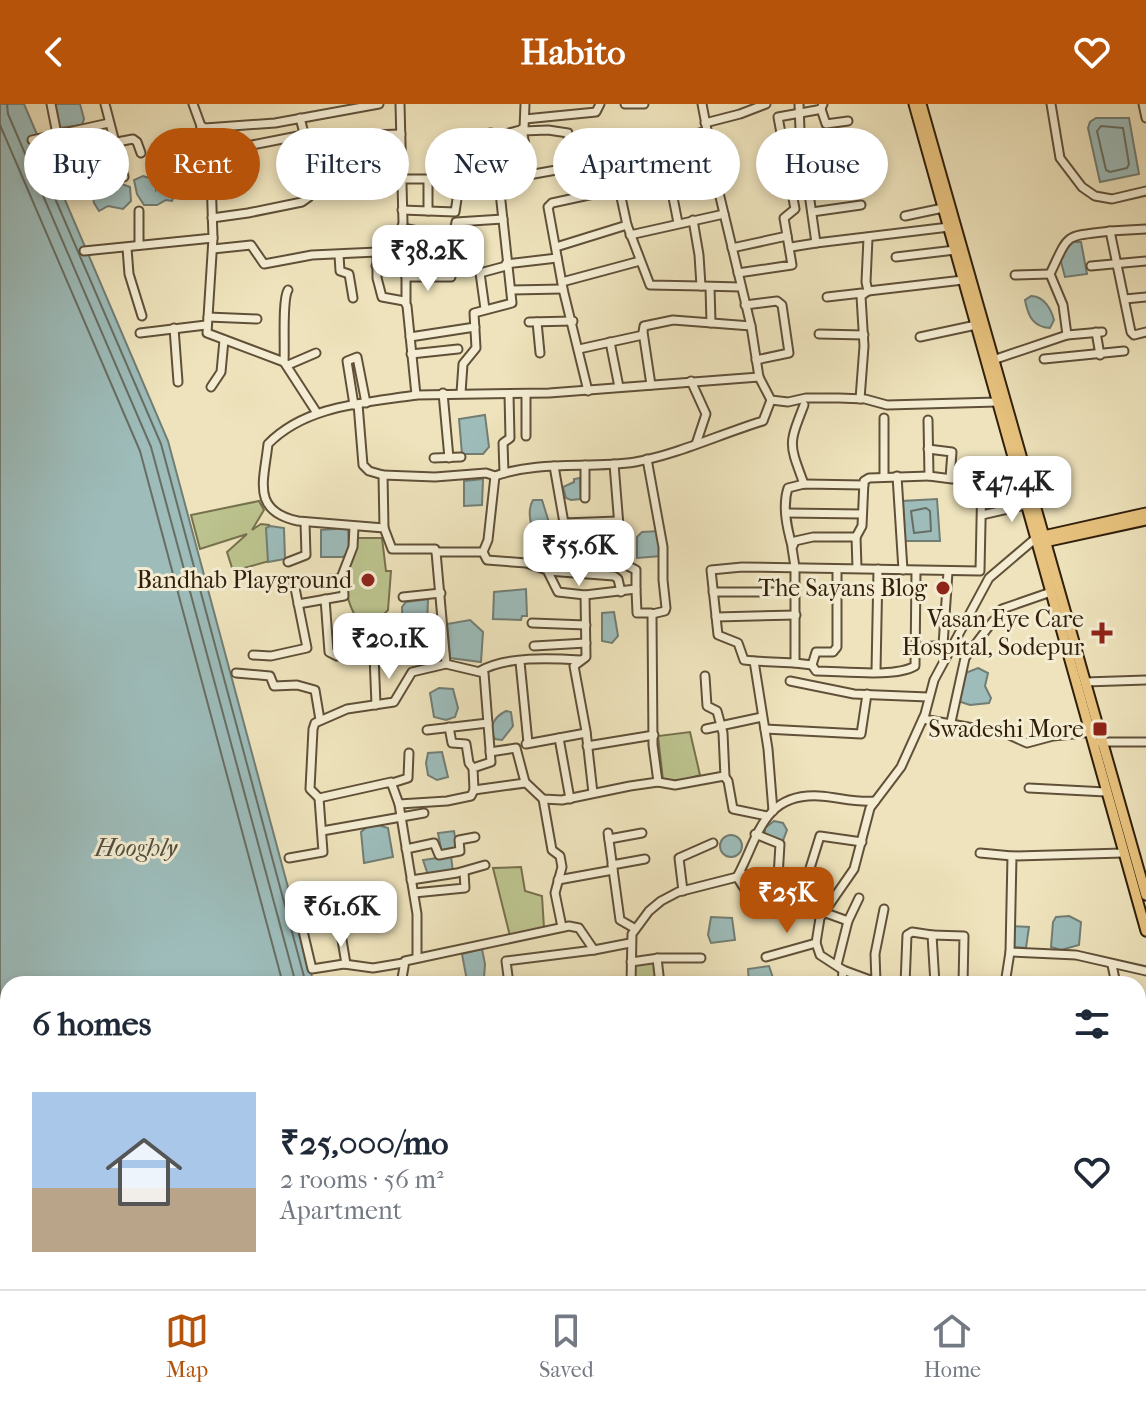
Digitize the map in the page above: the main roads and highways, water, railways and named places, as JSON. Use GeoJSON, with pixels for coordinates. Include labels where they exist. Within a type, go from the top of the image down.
{"type":"FeatureCollection","features":[{"type":"Feature","properties":{"kind":"main road"},"geometry":{"type":"LineString","coordinates":[[914,104],[997,402],[1030,504]]}},
{"type":"Feature","properties":{"kind":"main road"},"geometry":{"type":"LineString","coordinates":[[921,104],[993,360],[1051,592],[1146,895]]}},
{"type":"Feature","properties":{"kind":"main road"},"geometry":{"type":"LineString","coordinates":[[1039,540],[1146,513]]}},
{"type":"Feature","properties":{"kind":"main road"},"geometry":{"type":"LineString","coordinates":[[1039,540],[1146,520]]}},
{"type":"Feature","properties":{"kind":"main road"},"geometry":{"type":"LineString","coordinates":[[1039,540],[1085,682],[1106,792],[1146,931]]}},
{"type":"Feature","properties":{"kind":"water","name":"Hooghly"},"geometry":{"type":"Polygon","coordinates":[[[0,104],[24,104],[34,128],[24,128],[24,200],[65,200],[168,441],[312,976],[0,976],[0,104]]]}},
{"type":"Feature","properties":{"kind":"water"},"geometry":{"type":"Polygon","coordinates":[[[52,104],[80,104],[84,119],[82,125],[57,128],[52,104]]]}},
{"type":"Feature","properties":{"kind":"water"},"geometry":{"type":"Polygon","coordinates":[[[1096,118],[1129,118],[1139,174],[1100,182],[1088,128],[1096,118]]]}},
{"type":"Feature","properties":{"kind":"water"},"geometry":{"type":"Polygon","coordinates":[[[145,177],[145,200],[166,200],[157,205],[144,205],[137,194],[134,180],[145,177]]]}},
{"type":"Feature","properties":{"kind":"water"},"geometry":{"type":"Polygon","coordinates":[[[130,187],[131,201],[123,209],[108,206],[99,211],[93,200],[129,200],[130,187]]]}},
{"type":"Feature","properties":{"kind":"water"},"geometry":{"type":"Polygon","coordinates":[[[1081,242],[1087,274],[1065,277],[1060,258],[1065,244],[1081,242]]]}},
{"type":"Feature","properties":{"kind":"water"},"geometry":{"type":"Polygon","coordinates":[[[1031,296],[1040,298],[1049,308],[1054,320],[1050,328],[1035,323],[1030,316],[1025,300],[1031,296]]]}},
{"type":"Feature","properties":{"kind":"water"},"geometry":{"type":"Polygon","coordinates":[[[485,415],[489,447],[483,454],[462,454],[459,419],[485,415]]]}},
{"type":"Feature","properties":{"kind":"water"},"geometry":{"type":"Polygon","coordinates":[[[580,478],[581,499],[566,498],[563,487],[580,478]]]}},
{"type":"Feature","properties":{"kind":"water"},"geometry":{"type":"Polygon","coordinates":[[[483,479],[482,505],[464,506],[464,481],[483,479]]]}},
{"type":"Feature","properties":{"kind":"water"},"geometry":{"type":"Polygon","coordinates":[[[937,499],[940,541],[904,541],[902,501],[937,499]]]}},
{"type":"Feature","properties":{"kind":"water"},"geometry":{"type":"Polygon","coordinates":[[[533,500],[542,500],[552,532],[534,538],[530,514],[533,500]]]}},
{"type":"Feature","properties":{"kind":"water"},"geometry":{"type":"Polygon","coordinates":[[[266,528],[284,528],[285,559],[268,562],[266,528]]]}},
{"type":"Feature","properties":{"kind":"water"},"geometry":{"type":"Polygon","coordinates":[[[348,528],[349,552],[343,557],[321,557],[321,530],[348,528]]]}},
{"type":"Feature","properties":{"kind":"water"},"geometry":{"type":"Polygon","coordinates":[[[659,531],[661,556],[637,558],[637,537],[642,532],[659,531]]]}},
{"type":"Feature","properties":{"kind":"water"},"geometry":{"type":"Polygon","coordinates":[[[526,589],[527,616],[522,616],[521,620],[493,619],[494,592],[526,589]]]}},
{"type":"Feature","properties":{"kind":"water"},"geometry":{"type":"Polygon","coordinates":[[[428,599],[427,626],[403,629],[402,607],[406,602],[428,599]]]}},
{"type":"Feature","properties":{"kind":"water"},"geometry":{"type":"Polygon","coordinates":[[[614,612],[618,636],[612,643],[602,641],[602,613],[614,612]]]}},
{"type":"Feature","properties":{"kind":"water"},"geometry":{"type":"Polygon","coordinates":[[[470,620],[483,632],[481,662],[450,658],[447,624],[470,620]]]}},
{"type":"Feature","properties":{"kind":"water"},"geometry":{"type":"Polygon","coordinates":[[[978,668],[988,673],[985,686],[991,698],[989,703],[970,705],[958,701],[963,674],[978,668]]]}},
{"type":"Feature","properties":{"kind":"water"},"geometry":{"type":"Polygon","coordinates":[[[439,688],[453,689],[458,708],[455,717],[446,720],[434,717],[430,693],[439,688]]]}},
{"type":"Feature","properties":{"kind":"water"},"geometry":{"type":"Polygon","coordinates":[[[506,711],[511,712],[513,726],[502,740],[495,739],[493,723],[506,711]]]}},
{"type":"Feature","properties":{"kind":"water"},"geometry":{"type":"Polygon","coordinates":[[[442,752],[448,777],[437,780],[428,775],[426,763],[428,753],[442,752]]]}},
{"type":"Feature","properties":{"kind":"water"},"geometry":{"type":"Polygon","coordinates":[[[774,821],[783,823],[787,830],[782,843],[765,833],[765,828],[774,821]]]}},
{"type":"Feature","properties":{"kind":"water"},"geometry":{"type":"Polygon","coordinates":[[[368,826],[388,828],[393,857],[364,863],[361,832],[368,826]]]}},
{"type":"Feature","properties":{"kind":"water"},"geometry":{"type":"Polygon","coordinates":[[[454,831],[457,850],[442,854],[438,833],[454,831]]]}},
{"type":"Feature","properties":{"kind":"water"},"geometry":{"type":"Polygon","coordinates":[[[731,835],[739,838],[742,846],[739,854],[731,857],[723,854],[720,846],[723,838],[731,835]]]}},
{"type":"Feature","properties":{"kind":"water"},"geometry":{"type":"Polygon","coordinates":[[[451,856],[453,872],[428,875],[423,860],[451,856]]]}},
{"type":"Feature","properties":{"kind":"water"},"geometry":{"type":"Polygon","coordinates":[[[1069,916],[1081,922],[1079,945],[1061,950],[1051,947],[1053,922],[1056,917],[1069,916]]]}},
{"type":"Feature","properties":{"kind":"water"},"geometry":{"type":"Polygon","coordinates":[[[711,917],[732,918],[735,940],[711,943],[708,935],[711,917]]]}},
{"type":"Feature","properties":{"kind":"water"},"geometry":{"type":"Polygon","coordinates":[[[1010,926],[1029,927],[1026,948],[1010,947],[1010,926]]]}},
{"type":"Feature","properties":{"kind":"water"},"geometry":{"type":"Polygon","coordinates":[[[482,949],[484,976],[466,976],[462,954],[482,949]]]}},
{"type":"Feature","properties":{"kind":"water"},"geometry":{"type":"Polygon","coordinates":[[[769,966],[772,976],[748,976],[748,969],[769,966]]]}},
{"type":"Feature","properties":{"kind":"place","name":"Bandhab Playground"},"geometry":{"type":"Point","coordinates":[368,580]}},
{"type":"Feature","properties":{"kind":"place","name":"The Sayans Blog"},"geometry":{"type":"Point","coordinates":[943,588]}},
{"type":"Feature","properties":{"kind":"place","name":"Vasan Eye Care Hospital, Sodepur"},"geometry":{"type":"Point","coordinates":[1102,633]}},
{"type":"Feature","properties":{"kind":"place","name":"Swadeshi More"},"geometry":{"type":"Point","coordinates":[1100,729]}}]}
